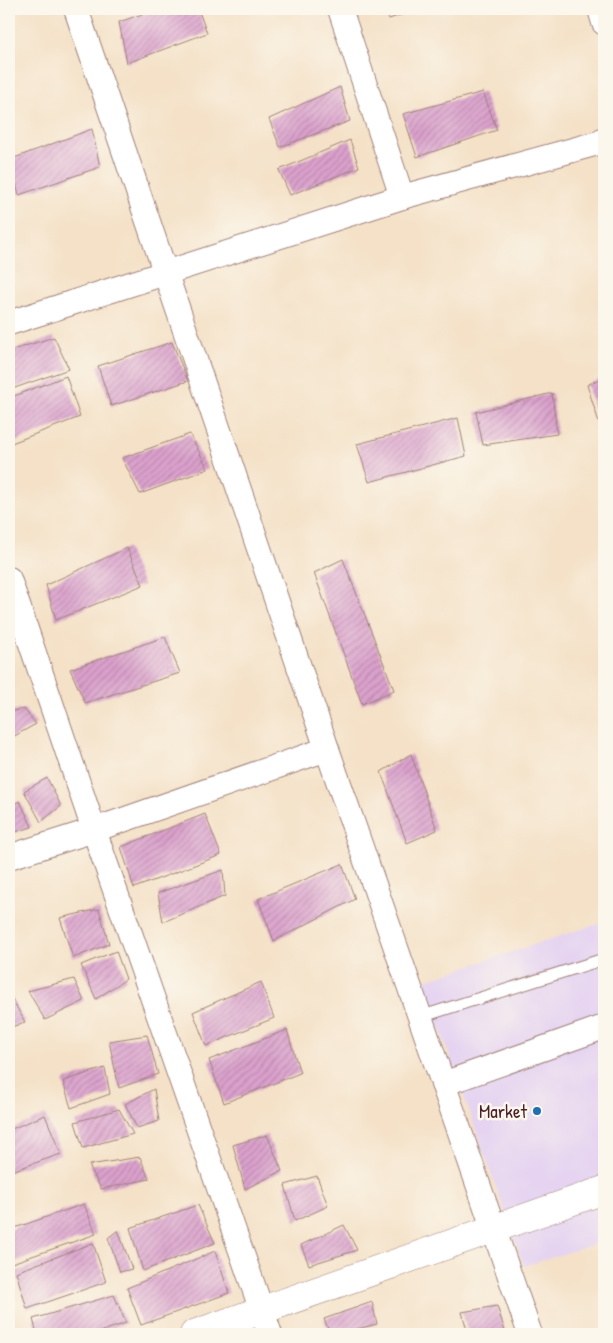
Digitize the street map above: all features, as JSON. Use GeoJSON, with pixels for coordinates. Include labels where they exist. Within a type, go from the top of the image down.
{"type":"FeatureCollection","features":[{"type":"Feature","properties":{"kind":"street"},"geometry":{"type":"LineString","coordinates":[[76,9],[327,749],[530,1334]]}},
{"type":"Feature","properties":{"kind":"street"},"geometry":{"type":"LineString","coordinates":[[340,9],[402,197]]}},
{"type":"Feature","properties":{"kind":"street"},"geometry":{"type":"LineString","coordinates":[[600,9],[604,23]]}},
{"type":"Feature","properties":{"kind":"street"},"geometry":{"type":"LineString","coordinates":[[9,323],[402,197],[598,143],[604,139]]}},
{"type":"Feature","properties":{"kind":"street"},"geometry":{"type":"LineString","coordinates":[[9,579],[94,830],[266,1323]]}},
{"type":"Feature","properties":{"kind":"street"},"geometry":{"type":"LineString","coordinates":[[9,857],[94,830],[327,749]]}},
{"type":"Feature","properties":{"kind":"street"},"geometry":{"type":"LineString","coordinates":[[443,1084],[604,1027]]}},
{"type":"Feature","properties":{"kind":"street"},"geometry":{"type":"LineString","coordinates":[[194,1334],[266,1323],[493,1228],[604,1190]]}},
{"type":"Feature","properties":{"kind":"lane"},"geometry":{"type":"LineString","coordinates":[[420,1016],[604,959]]}},
{"type":"Feature","properties":{"kind":"shaded area","name":"Market"},"geometry":{"type":"Polygon","coordinates":[[[604,922],[604,1241],[524,1266],[423,981],[604,922]]]}},
{"type":"Feature","properties":{"kind":"building"},"geometry":{"type":"Polygon","coordinates":[[[157,9],[198,9],[207,33],[127,63],[119,22],[157,9]]]}},
{"type":"Feature","properties":{"kind":"building"},"geometry":{"type":"Polygon","coordinates":[[[384,9],[419,9],[389,19],[384,9]]]}},
{"type":"Feature","properties":{"kind":"building"},"geometry":{"type":"Polygon","coordinates":[[[340,87],[350,121],[280,147],[269,119],[340,87]]]}},
{"type":"Feature","properties":{"kind":"building"},"geometry":{"type":"Polygon","coordinates":[[[483,92],[497,130],[417,157],[403,114],[483,92]]]}},
{"type":"Feature","properties":{"kind":"building"},"geometry":{"type":"Polygon","coordinates":[[[92,129],[100,167],[19,195],[9,160],[92,129]]]}},
{"type":"Feature","properties":{"kind":"building"},"geometry":{"type":"Polygon","coordinates":[[[350,140],[359,167],[290,195],[279,170],[350,140]]]}},
{"type":"Feature","properties":{"kind":"building"},"geometry":{"type":"Polygon","coordinates":[[[54,337],[69,369],[9,390],[9,351],[54,337]]]}},
{"type":"Feature","properties":{"kind":"building"},"geometry":{"type":"Polygon","coordinates":[[[172,342],[188,381],[111,406],[98,366],[172,342]]]}},
{"type":"Feature","properties":{"kind":"building"},"geometry":{"type":"Polygon","coordinates":[[[66,376],[80,417],[9,444],[9,398],[66,376]]]}},
{"type":"Feature","properties":{"kind":"building"},"geometry":{"type":"Polygon","coordinates":[[[604,377],[604,438],[587,385],[604,377]]]}},
{"type":"Feature","properties":{"kind":"building"},"geometry":{"type":"Polygon","coordinates":[[[552,393],[557,434],[483,445],[476,412],[552,393]]]}},
{"type":"Feature","properties":{"kind":"building"},"geometry":{"type":"Polygon","coordinates":[[[458,418],[466,456],[369,482],[357,444],[458,418]]]}},
{"type":"Feature","properties":{"kind":"building"},"geometry":{"type":"Polygon","coordinates":[[[190,434],[208,469],[140,494],[122,458],[190,434]]]}},
{"type":"Feature","properties":{"kind":"building"},"geometry":{"type":"Polygon","coordinates":[[[127,548],[143,585],[56,620],[46,585],[127,548]]]}},
{"type":"Feature","properties":{"kind":"building"},"geometry":{"type":"Polygon","coordinates":[[[343,559],[394,690],[362,704],[314,573],[343,559]]]}},
{"type":"Feature","properties":{"kind":"building"},"geometry":{"type":"Polygon","coordinates":[[[165,637],[180,673],[85,703],[70,669],[165,637]]]}},
{"type":"Feature","properties":{"kind":"building"},"geometry":{"type":"Polygon","coordinates":[[[24,709],[36,724],[9,739],[9,712],[24,709]]]}},
{"type":"Feature","properties":{"kind":"building"},"geometry":{"type":"Polygon","coordinates":[[[411,754],[437,830],[407,843],[381,772],[411,754]]]}},
{"type":"Feature","properties":{"kind":"building"},"geometry":{"type":"Polygon","coordinates":[[[47,778],[61,806],[41,822],[24,791],[47,778]]]}},
{"type":"Feature","properties":{"kind":"building"},"geometry":{"type":"Polygon","coordinates":[[[20,801],[32,827],[9,834],[9,806],[20,801]]]}},
{"type":"Feature","properties":{"kind":"building"},"geometry":{"type":"Polygon","coordinates":[[[205,814],[221,855],[134,888],[121,847],[205,814]]]}},
{"type":"Feature","properties":{"kind":"building"},"geometry":{"type":"Polygon","coordinates":[[[342,864],[355,899],[274,941],[258,899],[342,864]]]}},
{"type":"Feature","properties":{"kind":"building"},"geometry":{"type":"Polygon","coordinates":[[[223,870],[225,896],[163,922],[158,893],[223,870]]]}},
{"type":"Feature","properties":{"kind":"building"},"geometry":{"type":"Polygon","coordinates":[[[99,909],[109,944],[73,958],[60,918],[99,909]]]}},
{"type":"Feature","properties":{"kind":"building"},"geometry":{"type":"Polygon","coordinates":[[[116,951],[126,979],[96,999],[81,965],[116,951]]]}},
{"type":"Feature","properties":{"kind":"building"},"geometry":{"type":"Polygon","coordinates":[[[74,979],[84,1001],[45,1020],[28,991],[74,979]]]}},
{"type":"Feature","properties":{"kind":"building"},"geometry":{"type":"Polygon","coordinates":[[[261,982],[274,1018],[206,1046],[193,1012],[261,982]]]}},
{"type":"Feature","properties":{"kind":"building"},"geometry":{"type":"Polygon","coordinates":[[[11,997],[25,1022],[9,1028],[9,998],[11,997]]]}},
{"type":"Feature","properties":{"kind":"building"},"geometry":{"type":"Polygon","coordinates":[[[287,1030],[300,1073],[224,1103],[209,1060],[287,1030]]]}},
{"type":"Feature","properties":{"kind":"building"},"geometry":{"type":"Polygon","coordinates":[[[147,1035],[158,1074],[119,1088],[109,1041],[147,1035]]]}},
{"type":"Feature","properties":{"kind":"building"},"geometry":{"type":"Polygon","coordinates":[[[105,1068],[110,1094],[71,1108],[63,1081],[105,1068]]]}},
{"type":"Feature","properties":{"kind":"building"},"geometry":{"type":"Polygon","coordinates":[[[154,1089],[159,1121],[137,1128],[125,1104],[154,1089]]]}},
{"type":"Feature","properties":{"kind":"building"},"geometry":{"type":"Polygon","coordinates":[[[119,1109],[133,1134],[83,1148],[75,1122],[119,1109]]]}},
{"type":"Feature","properties":{"kind":"building"},"geometry":{"type":"Polygon","coordinates":[[[45,1115],[61,1154],[9,1172],[9,1130],[45,1115]]]}},
{"type":"Feature","properties":{"kind":"building"},"geometry":{"type":"Polygon","coordinates":[[[267,1135],[282,1171],[245,1189],[233,1145],[267,1135]]]}},
{"type":"Feature","properties":{"kind":"building"},"geometry":{"type":"Polygon","coordinates":[[[140,1157],[149,1179],[101,1189],[89,1165],[140,1157]]]}},
{"type":"Feature","properties":{"kind":"building"},"geometry":{"type":"Polygon","coordinates":[[[317,1176],[328,1206],[295,1221],[285,1185],[317,1176]]]}},
{"type":"Feature","properties":{"kind":"building"},"geometry":{"type":"Polygon","coordinates":[[[84,1204],[96,1234],[9,1264],[9,1230],[84,1204]]]}},
{"type":"Feature","properties":{"kind":"building"},"geometry":{"type":"Polygon","coordinates":[[[198,1205],[215,1243],[143,1271],[130,1228],[198,1205]]]}},
{"type":"Feature","properties":{"kind":"building"},"geometry":{"type":"Polygon","coordinates":[[[344,1225],[357,1250],[309,1265],[301,1245],[344,1225]]]}},
{"type":"Feature","properties":{"kind":"building"},"geometry":{"type":"Polygon","coordinates":[[[118,1230],[132,1269],[120,1272],[108,1238],[118,1230]]]}},
{"type":"Feature","properties":{"kind":"building"},"geometry":{"type":"Polygon","coordinates":[[[93,1243],[106,1282],[27,1309],[16,1272],[93,1243]]]}},
{"type":"Feature","properties":{"kind":"building"},"geometry":{"type":"Polygon","coordinates":[[[215,1251],[229,1293],[141,1325],[127,1288],[215,1251]]]}},
{"type":"Feature","properties":{"kind":"building"},"geometry":{"type":"Polygon","coordinates":[[[114,1295],[126,1323],[94,1334],[37,1334],[33,1319],[114,1295]]]}},
{"type":"Feature","properties":{"kind":"building"},"geometry":{"type":"Polygon","coordinates":[[[372,1302],[377,1324],[330,1334],[324,1319],[372,1302]]]}},
{"type":"Feature","properties":{"kind":"building"},"geometry":{"type":"Polygon","coordinates":[[[497,1306],[506,1334],[468,1334],[462,1312],[497,1306]]]}},
{"type":"Feature","properties":{"kind":"place","name":"Market"},"geometry":{"type":"Point","coordinates":[537,1111]}}]}
